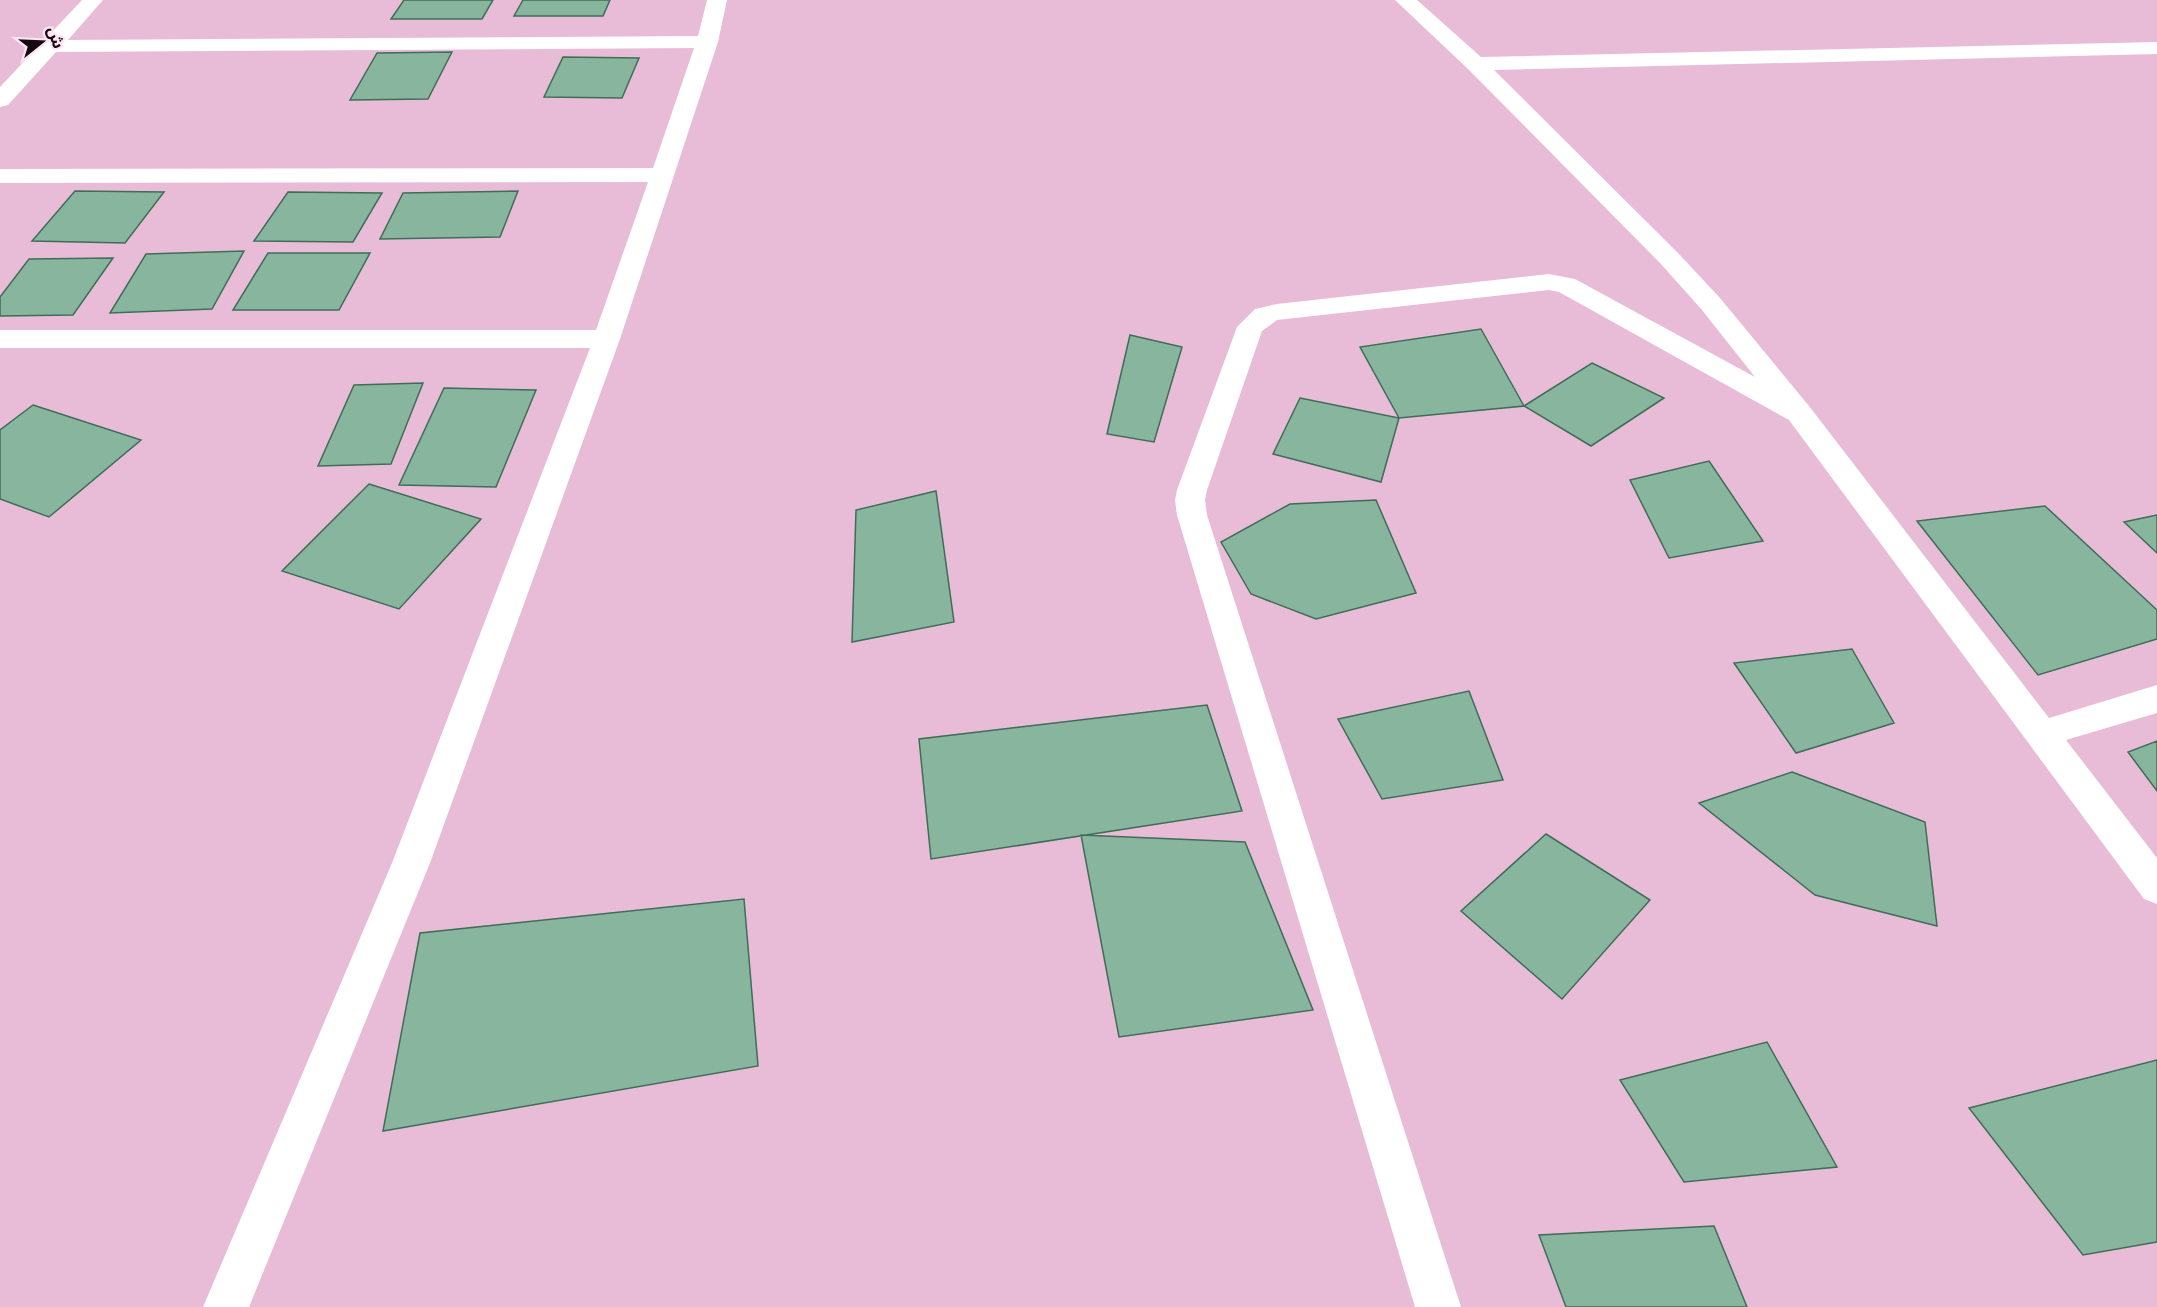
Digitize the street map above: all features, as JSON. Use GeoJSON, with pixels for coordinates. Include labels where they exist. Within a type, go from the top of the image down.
{"type":"FeatureCollection","features":[{"type":"Feature","properties":{"kind":"street"},"geometry":{"type":"LineString","coordinates":[[0,100],[93,0]]}},
{"type":"Feature","properties":{"kind":"street"},"geometry":{"type":"LineString","coordinates":[[226,1307],[411,863],[607,339],[707,42],[717,0]]}},
{"type":"Feature","properties":{"kind":"street"},"geometry":{"type":"LineString","coordinates":[[1405,0],[1476,64],[1669,258],[1711,304],[1799,413],[2157,887]]}},
{"type":"Feature","properties":{"kind":"street"},"geometry":{"type":"LineString","coordinates":[[49,46],[707,42]]}},
{"type":"Feature","properties":{"kind":"street"},"geometry":{"type":"LineString","coordinates":[[1476,64],[2157,48]]}},
{"type":"Feature","properties":{"kind":"street"},"geometry":{"type":"LineString","coordinates":[[0,176],[663,175]]}},
{"type":"Feature","properties":{"kind":"street"},"geometry":{"type":"LineString","coordinates":[[1438,1307],[1191,515],[1192,490],[1250,327],[1264,315],[1277,312],[1549,282],[1566,285],[1799,413]]}},
{"type":"Feature","properties":{"kind":"street"},"geometry":{"type":"LineString","coordinates":[[0,339],[607,339]]}},
{"type":"Feature","properties":{"kind":"street"},"geometry":{"type":"LineString","coordinates":[[2041,734],[2157,699]]}},
{"type":"Feature","properties":{"kind":"building"},"geometry":{"type":"Polygon","coordinates":[[[404,0],[493,0],[482,19],[391,19],[404,0]]]}},
{"type":"Feature","properties":{"kind":"building"},"geometry":{"type":"Polygon","coordinates":[[[523,0],[610,0],[603,16],[514,16],[523,0]]]}},
{"type":"Feature","properties":{"kind":"building"},"geometry":{"type":"Polygon","coordinates":[[[452,52],[428,99],[350,100],[377,53],[452,52]]]}},
{"type":"Feature","properties":{"kind":"building"},"geometry":{"type":"Polygon","coordinates":[[[563,57],[639,58],[622,98],[544,97],[563,57]]]}},
{"type":"Feature","properties":{"kind":"building"},"geometry":{"type":"Polygon","coordinates":[[[75,191],[164,192],[125,243],[32,241],[75,191]]]}},
{"type":"Feature","properties":{"kind":"building"},"geometry":{"type":"Polygon","coordinates":[[[518,191],[500,237],[380,239],[403,193],[518,191]]]}},
{"type":"Feature","properties":{"kind":"building"},"geometry":{"type":"Polygon","coordinates":[[[288,192],[382,193],[353,242],[254,241],[288,192]]]}},
{"type":"Feature","properties":{"kind":"building"},"geometry":{"type":"Polygon","coordinates":[[[244,251],[212,309],[110,313],[146,254],[244,251]]]}},
{"type":"Feature","properties":{"kind":"building"},"geometry":{"type":"Polygon","coordinates":[[[268,253],[370,253],[339,310],[233,310],[268,253]]]}},
{"type":"Feature","properties":{"kind":"building"},"geometry":{"type":"Polygon","coordinates":[[[113,258],[73,315],[0,316],[0,297],[29,259],[113,258]]]}},
{"type":"Feature","properties":{"kind":"building"},"geometry":{"type":"Polygon","coordinates":[[[1481,329],[1524,406],[1399,418],[1360,347],[1481,329]]]}},
{"type":"Feature","properties":{"kind":"building"},"geometry":{"type":"Polygon","coordinates":[[[1130,335],[1182,347],[1154,442],[1107,434],[1130,335]]]}},
{"type":"Feature","properties":{"kind":"building"},"geometry":{"type":"Polygon","coordinates":[[[1592,363],[1664,398],[1591,446],[1524,406],[1592,363]]]}},
{"type":"Feature","properties":{"kind":"building"},"geometry":{"type":"Polygon","coordinates":[[[423,383],[391,464],[318,466],[354,385],[423,383]]]}},
{"type":"Feature","properties":{"kind":"building"},"geometry":{"type":"Polygon","coordinates":[[[444,388],[536,390],[496,487],[399,485],[444,388]]]}},
{"type":"Feature","properties":{"kind":"building"},"geometry":{"type":"Polygon","coordinates":[[[1300,398],[1399,418],[1381,482],[1273,454],[1300,398]]]}},
{"type":"Feature","properties":{"kind":"building"},"geometry":{"type":"Polygon","coordinates":[[[33,405],[141,440],[49,517],[0,499],[0,430],[33,405]]]}},
{"type":"Feature","properties":{"kind":"building"},"geometry":{"type":"Polygon","coordinates":[[[1709,461],[1763,541],[1669,558],[1630,480],[1709,461]]]}},
{"type":"Feature","properties":{"kind":"building"},"geometry":{"type":"Polygon","coordinates":[[[369,484],[481,519],[399,609],[282,571],[369,484]]]}},
{"type":"Feature","properties":{"kind":"building"},"geometry":{"type":"Polygon","coordinates":[[[936,491],[954,622],[852,642],[856,510],[936,491]]]}},
{"type":"Feature","properties":{"kind":"building"},"geometry":{"type":"Polygon","coordinates":[[[1376,500],[1416,593],[1316,619],[1251,594],[1221,542],[1290,504],[1376,500]]]}},
{"type":"Feature","properties":{"kind":"building"},"geometry":{"type":"Polygon","coordinates":[[[2045,506],[2157,610],[2157,639],[2038,675],[1917,521],[2045,506]]]}},
{"type":"Feature","properties":{"kind":"building"},"geometry":{"type":"Polygon","coordinates":[[[2157,515],[2157,553],[2124,522],[2157,515]]]}},
{"type":"Feature","properties":{"kind":"building"},"geometry":{"type":"Polygon","coordinates":[[[1852,649],[1894,723],[1796,753],[1734,663],[1852,649]]]}},
{"type":"Feature","properties":{"kind":"building"},"geometry":{"type":"Polygon","coordinates":[[[1469,691],[1503,780],[1382,799],[1338,719],[1469,691]]]}},
{"type":"Feature","properties":{"kind":"building"},"geometry":{"type":"Polygon","coordinates":[[[1207,705],[1242,811],[931,859],[919,739],[1207,705]]]}},
{"type":"Feature","properties":{"kind":"building"},"geometry":{"type":"Polygon","coordinates":[[[2157,741],[2157,791],[2128,752],[2157,741]]]}},
{"type":"Feature","properties":{"kind":"building"},"geometry":{"type":"Polygon","coordinates":[[[1792,772],[1925,822],[1937,926],[1815,895],[1699,803],[1792,772]]]}},
{"type":"Feature","properties":{"kind":"building"},"geometry":{"type":"Polygon","coordinates":[[[1546,834],[1650,900],[1562,999],[1461,911],[1546,834]]]}},
{"type":"Feature","properties":{"kind":"building"},"geometry":{"type":"Polygon","coordinates":[[[1081,835],[1245,842],[1313,1010],[1119,1037],[1081,835]]]}},
{"type":"Feature","properties":{"kind":"building"},"geometry":{"type":"Polygon","coordinates":[[[744,899],[758,1066],[383,1131],[420,933],[744,899]]]}},
{"type":"Feature","properties":{"kind":"building"},"geometry":{"type":"Polygon","coordinates":[[[1767,1042],[1837,1167],[1684,1182],[1620,1080],[1767,1042]]]}},
{"type":"Feature","properties":{"kind":"building"},"geometry":{"type":"Polygon","coordinates":[[[2157,1060],[2157,1242],[2083,1255],[1969,1108],[2157,1060]]]}},
{"type":"Feature","properties":{"kind":"building"},"geometry":{"type":"Polygon","coordinates":[[[1714,1226],[1747,1307],[1566,1307],[1539,1235],[1714,1226]]]}}]}
